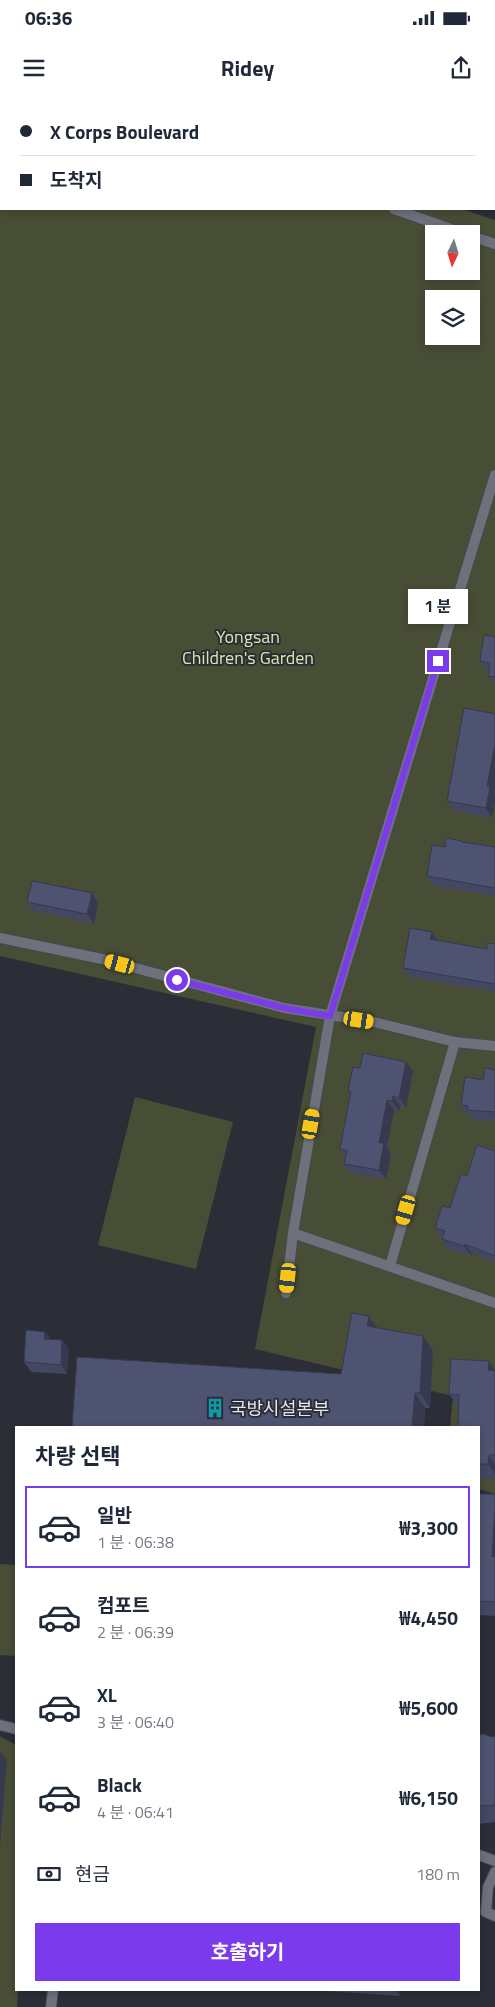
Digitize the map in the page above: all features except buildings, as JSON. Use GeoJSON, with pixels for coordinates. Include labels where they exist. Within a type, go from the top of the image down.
{"type":"FeatureCollection","features":[{"type":"Feature","properties":{"kind":"lane"},"geometry":{"type":"LineString","coordinates":[[397,210],[439,225]]}},
{"type":"Feature","properties":{"kind":"lane"},"geometry":{"type":"LineString","coordinates":[[480,239],[495,244]]}},
{"type":"Feature","properties":{"kind":"lane"},"geometry":{"type":"LineString","coordinates":[[286,1293],[293,1233],[330,1016],[495,475]]}},
{"type":"Feature","properties":{"kind":"lane"},"geometry":{"type":"LineString","coordinates":[[0,938],[102,959],[284,1008],[374,1022],[455,1042],[495,1046]]}},
{"type":"Feature","properties":{"kind":"lane"},"geometry":{"type":"LineString","coordinates":[[390,1266],[455,1042]]}},
{"type":"Feature","properties":{"kind":"lane"},"geometry":{"type":"LineString","coordinates":[[293,1233],[495,1303]]}},
{"type":"Feature","properties":{"kind":"lane"},"geometry":{"type":"LineString","coordinates":[[0,1725],[15,1729]]}},
{"type":"Feature","properties":{"kind":"lane"},"geometry":{"type":"LineString","coordinates":[[480,1855],[495,1861]]}},
{"type":"Feature","properties":{"kind":"lane"},"geometry":{"type":"LineString","coordinates":[[495,1872],[488,1887],[486,1912],[495,1916]]}},
{"type":"Feature","properties":{"kind":"lane"},"geometry":{"type":"LineString","coordinates":[[51,2007],[53,1991]]}},
{"type":"Feature","properties":{"kind":"green space","name":"Yongsan Children's Garden"},"geometry":{"type":"Polygon","coordinates":[[[0,210],[465,210],[495,220],[495,1494],[480,1489],[480,1426],[450,1426],[453,1396],[255,1349],[316,1027],[0,956],[0,210]]]}},
{"type":"Feature","properties":{"kind":"green space"},"geometry":{"type":"Polygon","coordinates":[[[135,1097],[233,1122],[196,1269],[98,1245],[135,1097]]]}},
{"type":"Feature","properties":{"kind":"green space"},"geometry":{"type":"Polygon","coordinates":[[[0,1564],[15,1565],[15,1656],[0,1655],[0,1564]]]}},
{"type":"Feature","properties":{"kind":"green space"},"geometry":{"type":"Polygon","coordinates":[[[0,1736],[15,1744],[15,1991],[18,1991],[17,2007],[0,2007],[0,1736]]]}},
{"type":"Feature","properties":{"kind":"place","name":"국방시설본부"},"geometry":{"type":"Point","coordinates":[215,1408]}},
{"type":"Feature","properties":{"kind":"route"},"geometry":{"type":"LineString","coordinates":[[177,980],[284,1008],[330,1016],[438,661]]}}]}
